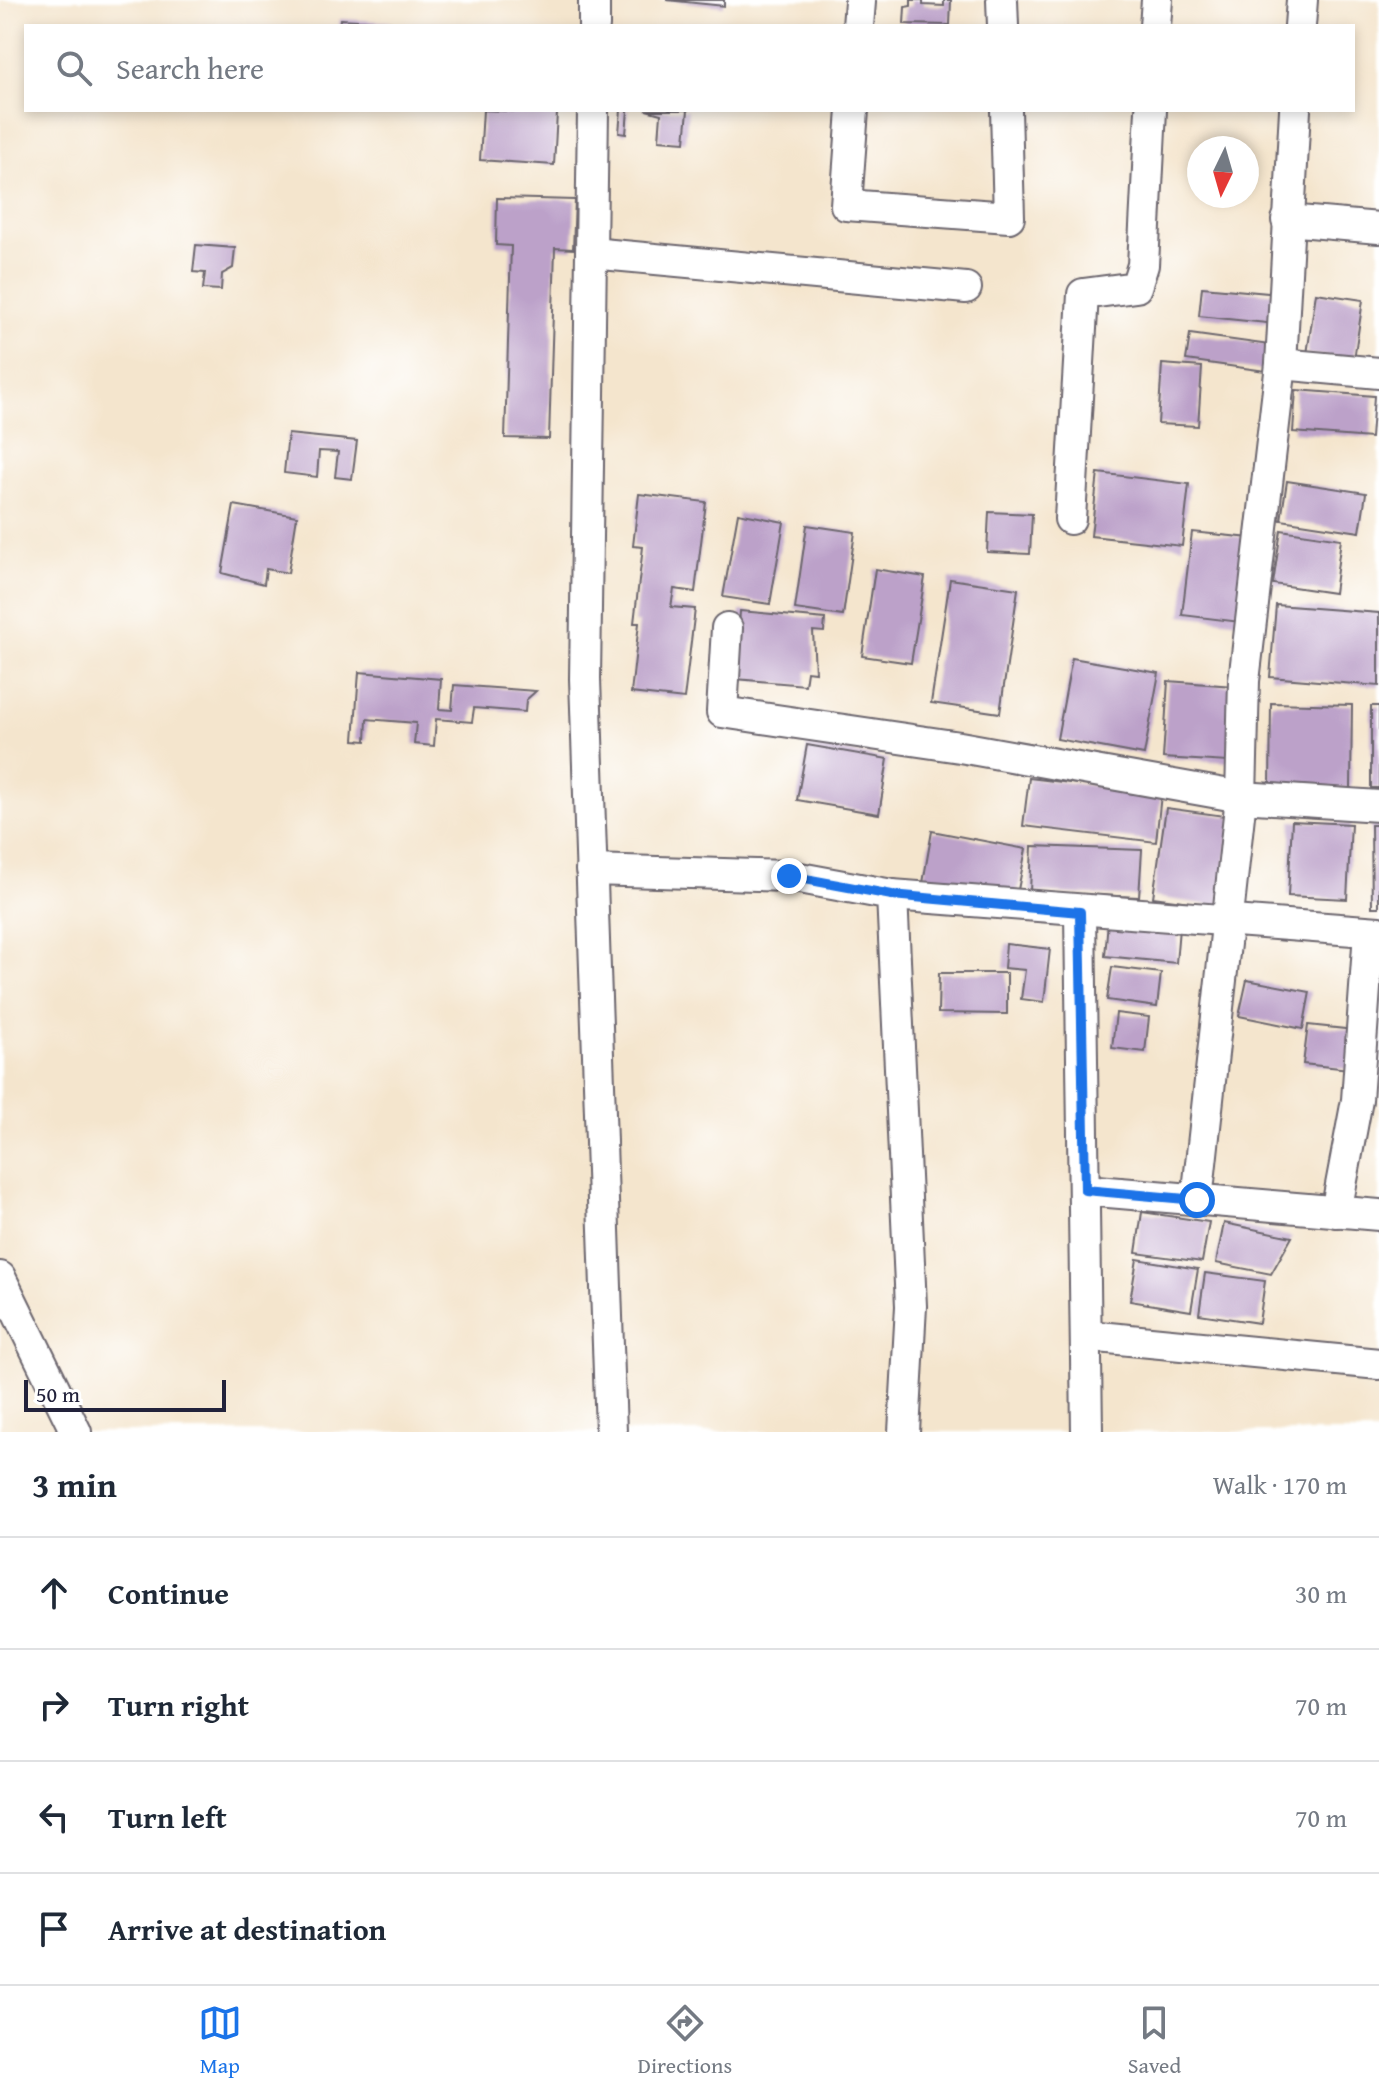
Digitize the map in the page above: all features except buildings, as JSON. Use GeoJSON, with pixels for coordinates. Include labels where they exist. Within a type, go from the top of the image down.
{"type":"FeatureCollection","features":[{"type":"Feature","properties":{"kind":"street"},"geometry":{"type":"LineString","coordinates":[[594,0],[594,24]]}},
{"type":"Feature","properties":{"kind":"street"},"geometry":{"type":"LineString","coordinates":[[1002,0],[1003,24]]}},
{"type":"Feature","properties":{"kind":"street"},"geometry":{"type":"LineString","coordinates":[[1155,24],[1157,0]]}},
{"type":"Feature","properties":{"kind":"street"},"geometry":{"type":"LineString","coordinates":[[1300,24],[1302,0]]}},
{"type":"Feature","properties":{"kind":"street"},"geometry":{"type":"LineString","coordinates":[[593,112],[585,679],[611,1432]]}},
{"type":"Feature","properties":{"kind":"street"},"geometry":{"type":"LineString","coordinates":[[853,112],[846,205],[1009,217],[1006,112]]}},
{"type":"Feature","properties":{"kind":"street"},"geometry":{"type":"LineString","coordinates":[[1070,519],[1083,294],[1136,287],[1143,265],[1151,112]]}},
{"type":"Feature","properties":{"kind":"street"},"geometry":{"type":"LineString","coordinates":[[1197,1200],[1241,797],[1244,681],[1281,364],[1295,112]]}},
{"type":"Feature","properties":{"kind":"street"},"geometry":{"type":"LineString","coordinates":[[1287,220],[1379,228]]}},
{"type":"Feature","properties":{"kind":"street"},"geometry":{"type":"LineString","coordinates":[[591,253],[966,288]]}},
{"type":"Feature","properties":{"kind":"street"},"geometry":{"type":"LineString","coordinates":[[1281,364],[1379,373]]}},
{"type":"Feature","properties":{"kind":"street"},"geometry":{"type":"LineString","coordinates":[[727,628],[722,712],[960,747],[1241,797],[1379,806]]}},
{"type":"Feature","properties":{"kind":"street"},"geometry":{"type":"LineString","coordinates":[[591,870],[789,876],[892,895],[1080,912],[1228,919],[1374,932],[1368,1101],[1336,1212]]}},
{"type":"Feature","properties":{"kind":"street"},"geometry":{"type":"LineString","coordinates":[[892,895],[911,1306],[904,1432]]}},
{"type":"Feature","properties":{"kind":"street"},"geometry":{"type":"LineString","coordinates":[[1080,912],[1087,1432]]}},
{"type":"Feature","properties":{"kind":"street"},"geometry":{"type":"LineString","coordinates":[[1085,1190],[1379,1215]]}},
{"type":"Feature","properties":{"kind":"street"},"geometry":{"type":"LineString","coordinates":[[0,1277],[76,1432]]}},
{"type":"Feature","properties":{"kind":"street"},"geometry":{"type":"LineString","coordinates":[[1088,1336],[1379,1364]]}},
{"type":"Feature","properties":{"kind":"route"},"geometry":{"type":"LineString","coordinates":[[789,876],[892,895],[1080,912],[1085,1190],[1197,1200]]}}]}
